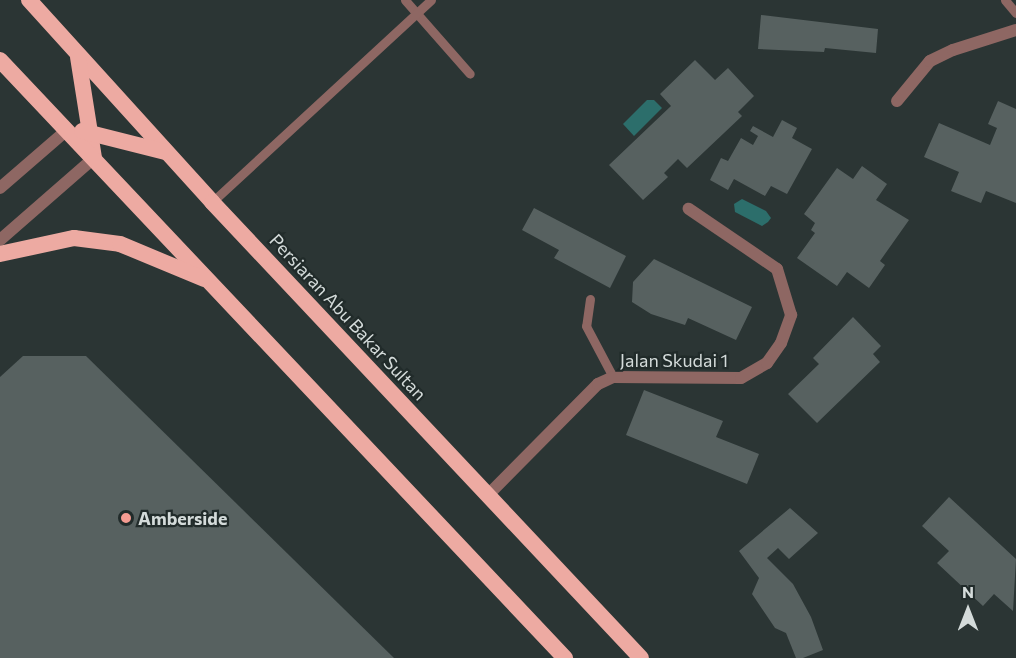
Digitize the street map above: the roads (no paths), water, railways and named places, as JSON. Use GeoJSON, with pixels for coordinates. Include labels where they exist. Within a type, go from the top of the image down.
{"type":"FeatureCollection","features":[{"type":"Feature","properties":{"kind":"highway","name":"Persiaran Abu Bakar Sultan"},"geometry":{"type":"LineString","coordinates":[[29,0],[212,201],[641,658]]}},
{"type":"Feature","properties":{"kind":"highway"},"geometry":{"type":"LineString","coordinates":[[77,53],[94,158]]}},
{"type":"Feature","properties":{"kind":"highway"},"geometry":{"type":"LineString","coordinates":[[0,60],[565,658]]}},
{"type":"Feature","properties":{"kind":"highway"},"geometry":{"type":"LineString","coordinates":[[68,130],[91,133],[169,153]]}},
{"type":"Feature","properties":{"kind":"highway"},"geometry":{"type":"LineString","coordinates":[[0,254],[74,238],[120,244],[210,281]]}},
{"type":"Feature","properties":{"kind":"street"},"geometry":{"type":"LineString","coordinates":[[897,101],[930,62],[953,50],[1016,30]]}},
{"type":"Feature","properties":{"kind":"street"},"geometry":{"type":"LineString","coordinates":[[0,188],[68,130]]}},
{"type":"Feature","properties":{"kind":"street"},"geometry":{"type":"LineString","coordinates":[[0,240],[94,158]]}},
{"type":"Feature","properties":{"kind":"street","name":"Jalan Skudai 1"},"geometry":{"type":"LineString","coordinates":[[488,495],[598,384],[613,377],[741,378],[767,363],[781,343],[791,315],[777,268],[688,209]]}},
{"type":"Feature","properties":{"kind":"lane"},"geometry":{"type":"LineString","coordinates":[[405,0],[470,74]]}},
{"type":"Feature","properties":{"kind":"lane"},"geometry":{"type":"LineString","coordinates":[[212,201],[431,0]]}},
{"type":"Feature","properties":{"kind":"lane"},"geometry":{"type":"LineString","coordinates":[[1005,0],[1016,13]]}},
{"type":"Feature","properties":{"kind":"lane"},"geometry":{"type":"LineString","coordinates":[[590,299],[586,326],[613,377]]}},
{"type":"Feature","properties":{"kind":"water"},"geometry":{"type":"Polygon","coordinates":[[[647,100],[654,100],[662,108],[634,136],[623,124],[647,100]]]}},
{"type":"Feature","properties":{"kind":"water"},"geometry":{"type":"Polygon","coordinates":[[[742,199],[766,211],[771,218],[768,222],[762,226],[735,212],[734,204],[742,199]]]}},
{"type":"Feature","properties":{"kind":"place","name":"Amberside"},"geometry":{"type":"Point","coordinates":[126,518]}}]}
